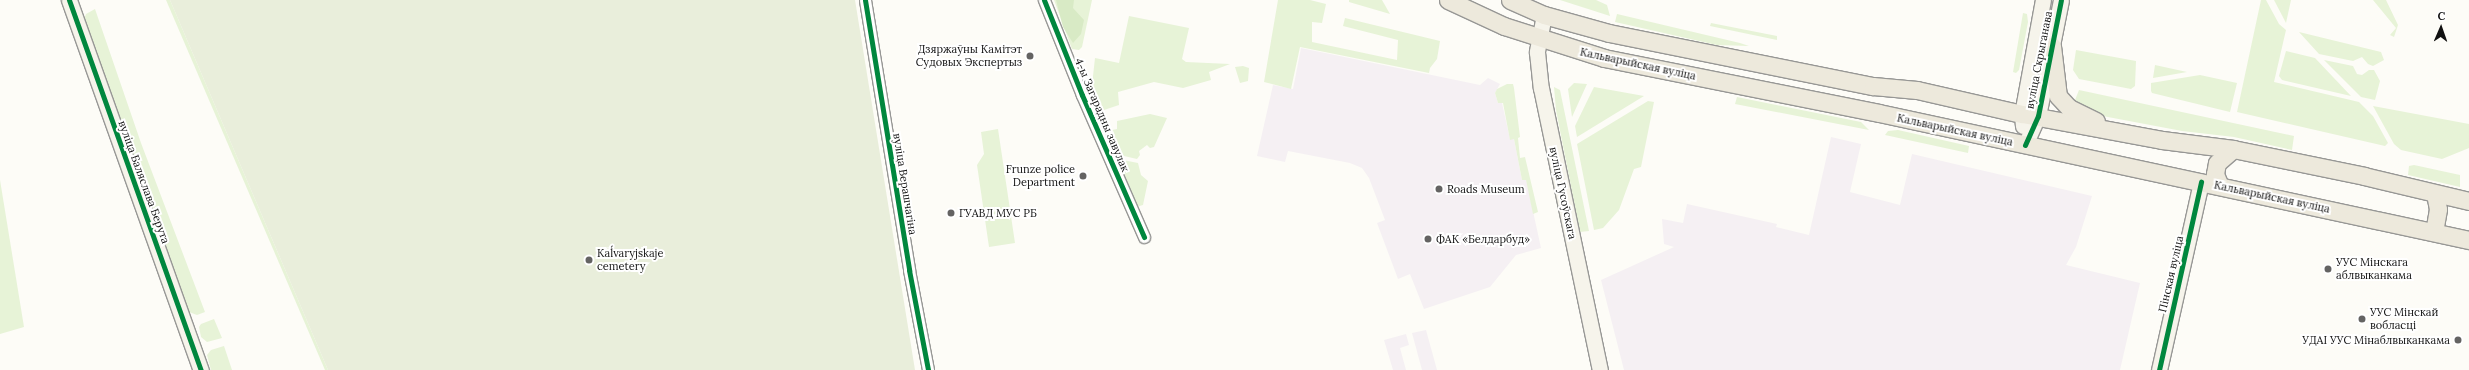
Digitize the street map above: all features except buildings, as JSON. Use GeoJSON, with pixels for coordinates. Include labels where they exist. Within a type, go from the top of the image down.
{"type":"FeatureCollection","features":[{"type":"Feature","properties":{"kind":"main road","name":"Кальварыйская вуліца"},"geometry":{"type":"LineString","coordinates":[[1448,0],[1504,26],[1539,39],[1604,58],[2201,182],[2469,240]]}},
{"type":"Feature","properties":{"kind":"main road"},"geometry":{"type":"LineString","coordinates":[[1510,0],[1544,15],[1614,34],[1873,86],[1916,90],[2030,115],[2112,129],[2162,140],[2233,149],[2364,176],[2469,202]]}},
{"type":"Feature","properties":{"kind":"main road"},"geometry":{"type":"LineString","coordinates":[[2052,46],[2058,96],[2069,108],[2112,129]]}},
{"type":"Feature","properties":{"kind":"main road"},"geometry":{"type":"LineString","coordinates":[[2220,186],[2215,174],[2217,163],[2233,149]]}},
{"type":"Feature","properties":{"kind":"main road"},"geometry":{"type":"LineString","coordinates":[[2434,232],[2438,209],[2435,194]]}},
{"type":"Feature","properties":{"kind":"street","name":"вуліца Баляслава Берута"},"geometry":{"type":"LineString","coordinates":[[69,0],[201,370]]}},
{"type":"Feature","properties":{"kind":"street","name":"вуліца Верашчагіна"},"geometry":{"type":"LineString","coordinates":[[865,0],[909,270],[928,370]]}},
{"type":"Feature","properties":{"kind":"street","name":"4-ы Загарадны завулак"},"geometry":{"type":"LineString","coordinates":[[1044,0],[1082,95],[1144,237]]}},
{"type":"Feature","properties":{"kind":"street","name":"вуліца Скрыганава"},"geometry":{"type":"LineString","coordinates":[[2025,145],[2030,115],[2043,0]]}},
{"type":"Feature","properties":{"kind":"street","name":"вуліца Скрыганава"},"geometry":{"type":"LineString","coordinates":[[2030,115],[2052,46],[2061,0]]}},
{"type":"Feature","properties":{"kind":"street","name":"вуліца Гусоўскага"},"geometry":{"type":"LineString","coordinates":[[1544,15],[1537,52],[1541,88],[1600,370]]}},
{"type":"Feature","properties":{"kind":"street","name":"Пінская вуліца"},"geometry":{"type":"LineString","coordinates":[[2159,370],[2201,182]]}},
{"type":"Feature","properties":{"kind":"shaded area"},"geometry":{"type":"Polygon","coordinates":[[[1301,48],[1480,85],[1488,78],[1500,84],[1495,93],[1498,103],[1502,103],[1510,139],[1514,139],[1522,180],[1526,179],[1541,248],[1516,255],[1490,287],[1424,309],[1410,274],[1398,279],[1377,223],[1385,220],[1369,178],[1362,168],[1350,163],[1288,151],[1285,162],[1257,156],[1273,85],[1293,89],[1301,48]]]}},
{"type":"Feature","properties":{"kind":"shaded area"},"geometry":{"type":"Polygon","coordinates":[[[1831,137],[1861,144],[1850,192],[1900,205],[1912,154],[2092,196],[2076,247],[2066,265],[2140,283],[2120,370],[1624,370],[1601,280],[1674,247],[1664,244],[1662,219],[1683,223],[1687,204],[1777,224],[1776,227],[1809,235],[1831,137]]]}},
{"type":"Feature","properties":{"kind":"shaded area"},"geometry":{"type":"Polygon","coordinates":[[[1426,330],[1437,370],[1422,370],[1412,333],[1426,330]]]}},
{"type":"Feature","properties":{"kind":"shaded area"},"geometry":{"type":"Polygon","coordinates":[[[1406,334],[1409,345],[1400,348],[1406,370],[1393,370],[1384,340],[1406,334]]]}},
{"type":"Feature","properties":{"kind":"green space"},"geometry":{"type":"Polygon","coordinates":[[[166,0],[170,0],[328,370],[325,370],[166,0]]]}},
{"type":"Feature","properties":{"kind":"green space","name":"Kaĺvaryjskaje cemetery"},"geometry":{"type":"Polygon","coordinates":[[[170,0],[855,0],[915,370],[328,370],[170,0]]]}},
{"type":"Feature","properties":{"kind":"green space"},"geometry":{"type":"Polygon","coordinates":[[[1054,0],[1092,0],[1082,47],[1079,50],[1072,49],[1054,0]]]}},
{"type":"Feature","properties":{"kind":"green space"},"geometry":{"type":"Polygon","coordinates":[[[1056,0],[1074,0],[1073,8],[1084,20],[1081,34],[1073,43],[1063,27],[1056,0]]]}},
{"type":"Feature","properties":{"kind":"green space"},"geometry":{"type":"Polygon","coordinates":[[[1278,0],[1310,0],[1326,4],[1322,23],[1312,22],[1312,42],[1397,60],[1398,40],[1343,26],[1345,18],[1440,41],[1437,59],[1430,68],[1429,73],[1300,47],[1291,89],[1264,82],[1278,0]]]}},
{"type":"Feature","properties":{"kind":"green space"},"geometry":{"type":"Polygon","coordinates":[[[1349,0],[1382,0],[1390,14],[1349,2],[1349,0]]]}},
{"type":"Feature","properties":{"kind":"green space"},"geometry":{"type":"Polygon","coordinates":[[[1560,0],[1596,0],[1607,5],[1610,16],[1560,0]]]}},
{"type":"Feature","properties":{"kind":"green space"},"geometry":{"type":"Polygon","coordinates":[[[2261,0],[2266,0],[2279,24],[2286,30],[2274,82],[2359,102],[2373,116],[2388,143],[2385,146],[2237,112],[2261,0]]]}},
{"type":"Feature","properties":{"kind":"green space"},"geometry":{"type":"Polygon","coordinates":[[[2274,0],[2291,0],[2286,23],[2274,0]]]}},
{"type":"Feature","properties":{"kind":"green space"},"geometry":{"type":"Polygon","coordinates":[[[2373,0],[2386,0],[2398,25],[2394,37],[2390,35],[2396,28],[2373,0]]]}},
{"type":"Feature","properties":{"kind":"green space"},"geometry":{"type":"Polygon","coordinates":[[[95,9],[141,143],[205,312],[197,315],[189,312],[128,152],[84,19],[86,14],[95,9]]]}},
{"type":"Feature","properties":{"kind":"green space"},"geometry":{"type":"Polygon","coordinates":[[[2023,13],[2027,14],[2028,22],[2019,70],[2016,73],[2013,72],[2023,13]]]}},
{"type":"Feature","properties":{"kind":"green space"},"geometry":{"type":"Polygon","coordinates":[[[1617,14],[1749,46],[1717,45],[1615,22],[1617,14]]]}},
{"type":"Feature","properties":{"kind":"green space"},"geometry":{"type":"Polygon","coordinates":[[[1129,16],[1189,28],[1182,59],[1186,62],[1230,64],[1209,72],[1211,80],[1183,88],[1154,82],[1118,92],[1119,105],[1104,110],[1092,85],[1095,58],[1119,63],[1129,16]]]}},
{"type":"Feature","properties":{"kind":"green space"},"geometry":{"type":"Polygon","coordinates":[[[1711,23],[1777,36],[1777,40],[1710,26],[1711,23]]]}},
{"type":"Feature","properties":{"kind":"green space"},"geometry":{"type":"Polygon","coordinates":[[[2299,32],[2381,52],[2384,60],[2373,66],[2368,64],[2362,57],[2353,61],[2319,54],[2299,32]]]}},
{"type":"Feature","properties":{"kind":"green space"},"geometry":{"type":"Polygon","coordinates":[[[2076,50],[2136,61],[2135,86],[2131,89],[2079,79],[2073,70],[2076,50]]]}},
{"type":"Feature","properties":{"kind":"green space"},"geometry":{"type":"Polygon","coordinates":[[[2286,51],[2315,58],[2351,96],[2282,80],[2279,76],[2286,51]]]}},
{"type":"Feature","properties":{"kind":"green space"},"geometry":{"type":"Polygon","coordinates":[[[2324,60],[2353,66],[2357,74],[2362,75],[2369,70],[2374,70],[2380,81],[2375,100],[2361,97],[2324,60]]]}},
{"type":"Feature","properties":{"kind":"green space"},"geometry":{"type":"Polygon","coordinates":[[[2155,65],[2187,72],[2153,78],[2155,65]]]}},
{"type":"Feature","properties":{"kind":"green space"},"geometry":{"type":"Polygon","coordinates":[[[1243,66],[1249,68],[1248,81],[1240,83],[1235,67],[1243,66]]]}},
{"type":"Feature","properties":{"kind":"green space"},"geometry":{"type":"Polygon","coordinates":[[[2200,75],[2237,83],[2230,112],[2152,93],[2151,91],[2151,83],[2200,75]]]}},
{"type":"Feature","properties":{"kind":"green space"},"geometry":{"type":"Polygon","coordinates":[[[1574,83],[1587,84],[1572,117],[1568,89],[1574,83]]]}},
{"type":"Feature","properties":{"kind":"green space"},"geometry":{"type":"Polygon","coordinates":[[[1507,84],[1513,84],[1514,88],[1520,137],[1518,138],[1520,158],[1525,157],[1538,212],[1533,214],[1526,180],[1522,180],[1514,139],[1510,140],[1503,103],[1498,103],[1495,93],[1497,89],[1507,84]]]}},
{"type":"Feature","properties":{"kind":"green space"},"geometry":{"type":"Polygon","coordinates":[[[1554,87],[1560,90],[1589,231],[1580,232],[1556,110],[1554,87]]]}},
{"type":"Feature","properties":{"kind":"green space"},"geometry":{"type":"Polygon","coordinates":[[[1594,87],[1644,96],[1577,137],[1575,126],[1594,87]]]}},
{"type":"Feature","properties":{"kind":"green space"},"geometry":{"type":"Polygon","coordinates":[[[2079,90],[2294,136],[2292,150],[2234,137],[2182,131],[2092,114],[2078,107],[2075,100],[2079,90]]]}},
{"type":"Feature","properties":{"kind":"green space"},"geometry":{"type":"Polygon","coordinates":[[[1737,97],[1861,122],[1869,130],[1735,104],[1737,97]]]}},
{"type":"Feature","properties":{"kind":"green space"},"geometry":{"type":"Polygon","coordinates":[[[1648,101],[1654,102],[1641,167],[1634,169],[1619,210],[1603,228],[1594,230],[1577,144],[1648,101]]]}},
{"type":"Feature","properties":{"kind":"green space"},"geometry":{"type":"Polygon","coordinates":[[[2373,106],[2469,124],[2469,148],[2442,159],[2401,150],[2394,144],[2373,106]]]}},
{"type":"Feature","properties":{"kind":"green space"},"geometry":{"type":"Polygon","coordinates":[[[1150,114],[1167,118],[1154,147],[1150,148],[1147,145],[1139,151],[1140,155],[1137,159],[1111,153],[1103,132],[1117,129],[1117,121],[1150,114]]]}},
{"type":"Feature","properties":{"kind":"green space"},"geometry":{"type":"Polygon","coordinates":[[[998,129],[1015,243],[989,247],[977,165],[984,154],[981,132],[998,129]]]}},
{"type":"Feature","properties":{"kind":"green space"},"geometry":{"type":"Polygon","coordinates":[[[1898,130],[1969,146],[1968,153],[1885,135],[1888,131],[1898,130]]]}},
{"type":"Feature","properties":{"kind":"green space"},"geometry":{"type":"Polygon","coordinates":[[[1113,158],[1138,163],[1141,175],[1148,181],[1143,205],[1136,207],[1113,158]]]}},
{"type":"Feature","properties":{"kind":"green space"},"geometry":{"type":"Polygon","coordinates":[[[2414,165],[2460,175],[2460,187],[2408,175],[2409,166],[2414,165]]]}},
{"type":"Feature","properties":{"kind":"green space"},"geometry":{"type":"Polygon","coordinates":[[[0,180],[24,327],[0,334],[0,180]]]}},
{"type":"Feature","properties":{"kind":"green space"},"geometry":{"type":"Polygon","coordinates":[[[214,319],[222,338],[207,342],[201,337],[199,327],[201,324],[214,319]]]}},
{"type":"Feature","properties":{"kind":"green space"},"geometry":{"type":"Polygon","coordinates":[[[224,346],[232,370],[211,370],[207,355],[211,350],[224,346]]]}},
{"type":"Feature","properties":{"kind":"cycle path"},"geometry":{"type":"LineString","coordinates":[[69,0],[201,370]]}},
{"type":"Feature","properties":{"kind":"cycle path"},"geometry":{"type":"LineString","coordinates":[[865,0],[909,270],[928,370]]}},
{"type":"Feature","properties":{"kind":"cycle path"},"geometry":{"type":"LineString","coordinates":[[1044,0],[1082,95],[1144,237]]}},
{"type":"Feature","properties":{"kind":"cycle path"},"geometry":{"type":"LineString","coordinates":[[2025,145],[2038,116],[2061,0]]}},
{"type":"Feature","properties":{"kind":"cycle path"},"geometry":{"type":"LineString","coordinates":[[2159,370],[2201,182]]}},
{"type":"Feature","properties":{"kind":"place","name":"Дзяржаўны Камітэт Судовых Экспертыз"},"geometry":{"type":"Point","coordinates":[1030,56]}},
{"type":"Feature","properties":{"kind":"place","name":"Frunze police Department"},"geometry":{"type":"Point","coordinates":[1083,176]}},
{"type":"Feature","properties":{"kind":"place","name":"Roads Museum"},"geometry":{"type":"Point","coordinates":[1439,189]}},
{"type":"Feature","properties":{"kind":"place","name":"ГУАВД МУС РБ"},"geometry":{"type":"Point","coordinates":[951,213]}},
{"type":"Feature","properties":{"kind":"place","name":"ФАК «Белдарбуд»"},"geometry":{"type":"Point","coordinates":[1428,239]}},
{"type":"Feature","properties":{"kind":"place","name":"Kaĺvaryjskaje cemetery"},"geometry":{"type":"Point","coordinates":[589,260]}},
{"type":"Feature","properties":{"kind":"place","name":"УУС Мінскага аблвыканкама"},"geometry":{"type":"Point","coordinates":[2328,269]}},
{"type":"Feature","properties":{"kind":"place","name":"УУС Мінскай вобласці"},"geometry":{"type":"Point","coordinates":[2362,319]}},
{"type":"Feature","properties":{"kind":"place","name":"УДАІ УУС Мінаблвыканкама"},"geometry":{"type":"Point","coordinates":[2458,340]}}]}
